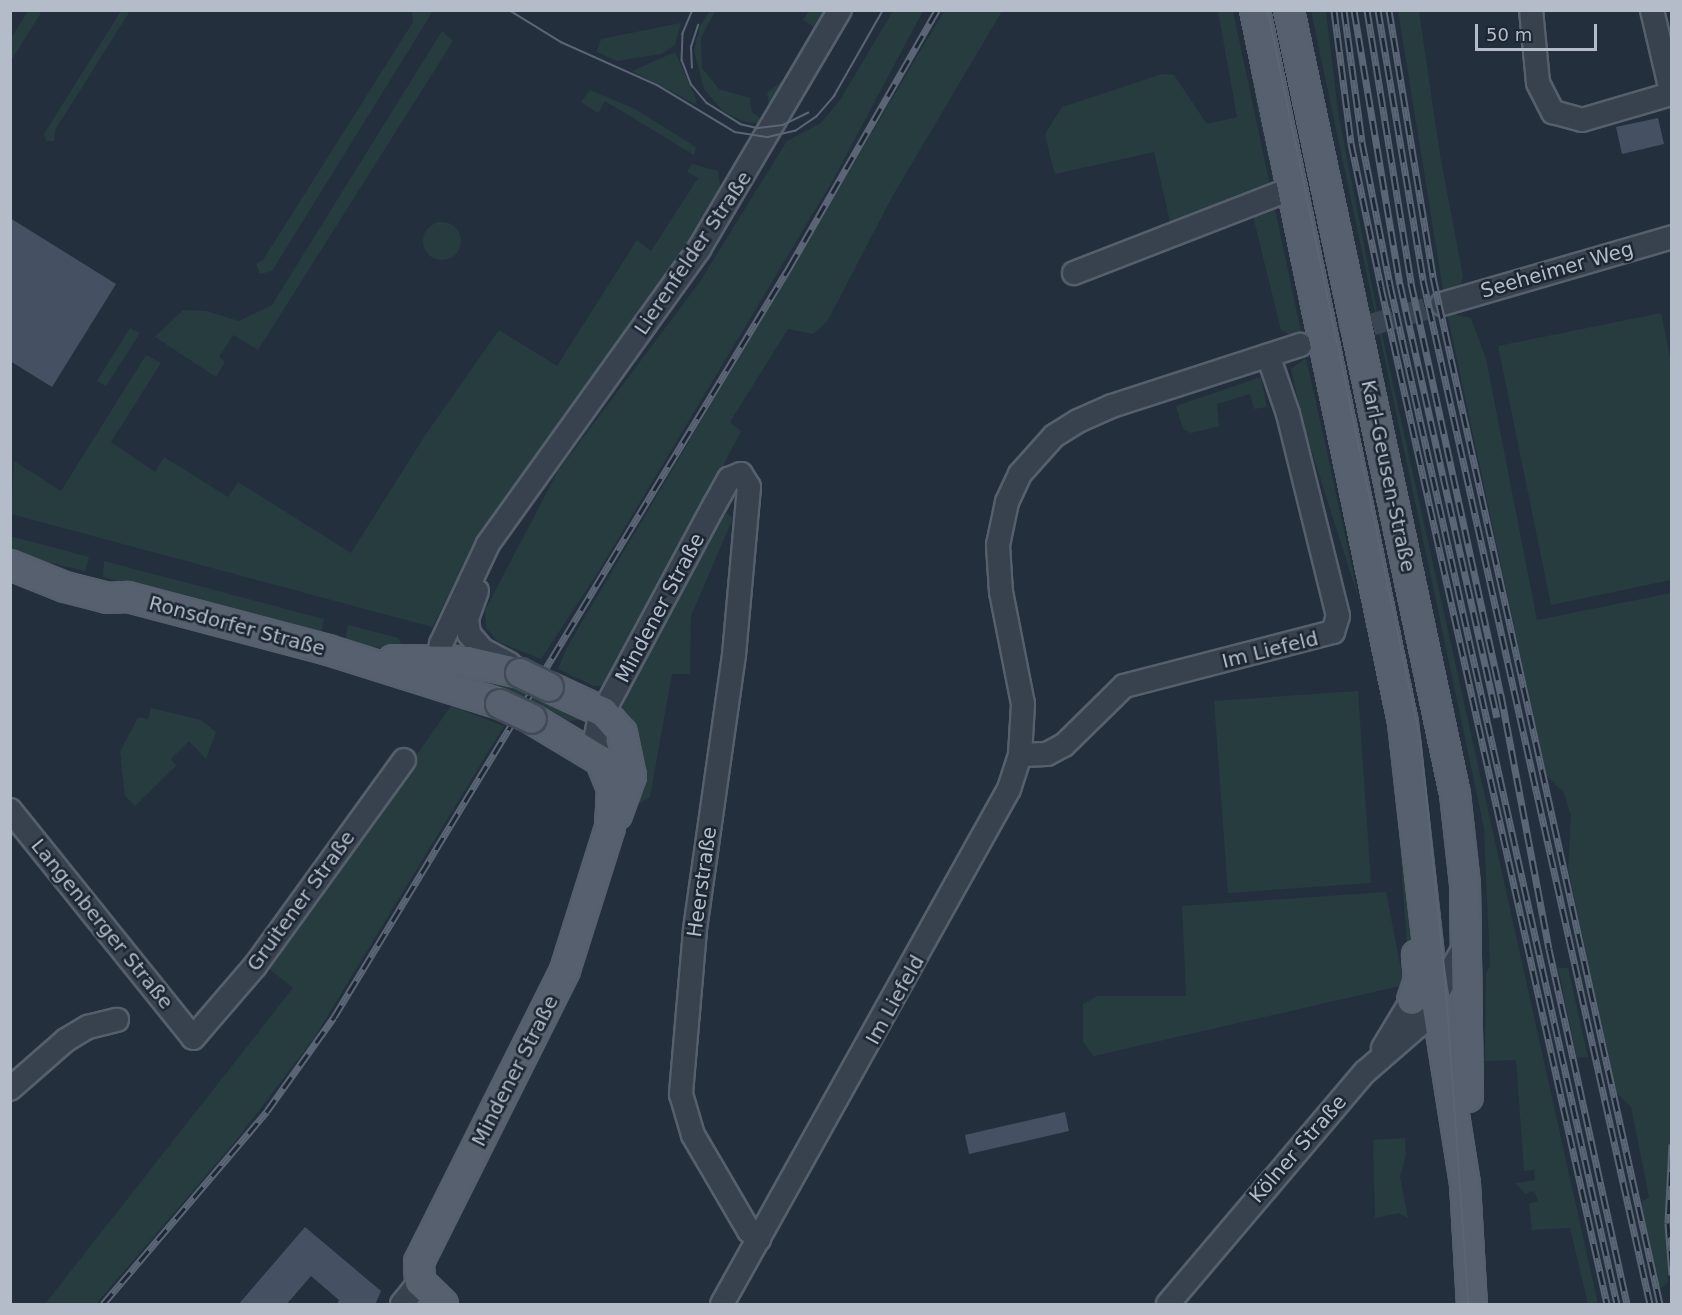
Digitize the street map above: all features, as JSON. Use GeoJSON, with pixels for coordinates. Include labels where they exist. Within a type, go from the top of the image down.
{"type":"FeatureCollection","features":[{"type":"Feature","properties":{"kind":"main road","name":"Karl-Geusen-Straße"},"geometry":{"type":"LineString","coordinates":[[1255,10],[1403,723],[1403,791],[1422,1009]]}},
{"type":"Feature","properties":{"kind":"main road","name":"Karl-Geusen-Straße"},"geometry":{"type":"LineString","coordinates":[[1289,10],[1445,736],[1463,852],[1466,945],[1456,1037]]}},
{"type":"Feature","properties":{"kind":"main road","name":"Ronsdorfer Straße"},"geometry":{"type":"LineString","coordinates":[[10,566],[45,576],[111,586],[128,597],[346,655],[405,674],[442,669],[500,704],[535,720],[590,752]]}},
{"type":"Feature","properties":{"kind":"main road","name":"Ronsdorfer Straße"},"geometry":{"type":"LineString","coordinates":[[346,655],[442,669],[520,673],[601,716]]}},
{"type":"Feature","properties":{"kind":"main road","name":"Mindener Straße"},"geometry":{"type":"LineString","coordinates":[[420,1282],[417,1270],[423,1249],[565,970],[610,827],[627,793],[631,765],[622,733],[601,716]]}},
{"type":"Feature","properties":{"kind":"main road","name":"Mindener Straße"},"geometry":{"type":"LineString","coordinates":[[590,752],[612,789],[610,827]]}},
{"type":"Feature","properties":{"kind":"main road"},"geometry":{"type":"LineString","coordinates":[[1422,1009],[1456,1037],[1471,1142],[1465,1184],[1472,1305]]}},
{"type":"Feature","properties":{"kind":"main road"},"geometry":{"type":"LineString","coordinates":[[420,1282],[443,1305]]}},
{"type":"Feature","properties":{"kind":"street","name":"Lierenfelder Straße"},"geometry":{"type":"LineString","coordinates":[[442,669],[474,569],[504,519],[532,487],[699,249],[840,10]]}},
{"type":"Feature","properties":{"kind":"street"},"geometry":{"type":"LineString","coordinates":[[1531,10],[1538,83],[1552,112],[1582,120],[1671,87],[1652,10]]}},
{"type":"Feature","properties":{"kind":"street"},"geometry":{"type":"LineString","coordinates":[[1074,273],[1291,189]]}},
{"type":"Feature","properties":{"kind":"street","name":"Seeheimer Weg"},"geometry":{"type":"LineString","coordinates":[[1443,304],[1671,237]]}},
{"type":"Feature","properties":{"kind":"street","name":"Im Liefeld"},"geometry":{"type":"LineString","coordinates":[[759,1239],[996,817],[1020,755],[1023,704],[1001,592],[998,546],[1007,502],[1020,474],[1054,436],[1078,422],[1300,345]]}},
{"type":"Feature","properties":{"kind":"street","name":"Im Liefeld"},"geometry":{"type":"LineString","coordinates":[[1020,755],[1047,754],[1064,745],[1124,686],[1324,637],[1337,623],[1335,605],[1288,414],[1268,355]]}},
{"type":"Feature","properties":{"kind":"street","name":"Heerstraße"},"geometry":{"type":"LineString","coordinates":[[715,504],[729,479],[741,474],[747,479],[734,655],[696,930],[681,1094],[693,1135],[749,1231],[759,1239]]}},
{"type":"Feature","properties":{"kind":"street","name":"Lierenfelder Straße"},"geometry":{"type":"LineString","coordinates":[[442,669],[468,630],[478,587],[517,522],[532,487]]}},
{"type":"Feature","properties":{"kind":"street","name":"Mindener Straße"},"geometry":{"type":"LineString","coordinates":[[590,752],[601,716],[715,504]]}},
{"type":"Feature","properties":{"kind":"street"},"geometry":{"type":"LineString","coordinates":[[468,630],[483,650],[520,673]]}},
{"type":"Feature","properties":{"kind":"street"},"geometry":{"type":"LineString","coordinates":[[535,720],[577,729],[601,716]]}},
{"type":"Feature","properties":{"kind":"street","name":"Gruitener Straße"},"geometry":{"type":"LineString","coordinates":[[193,1038],[255,966],[404,760]]}},
{"type":"Feature","properties":{"kind":"street","name":"Langenberger Straße"},"geometry":{"type":"LineString","coordinates":[[10,810],[193,1038]]}},
{"type":"Feature","properties":{"kind":"street"},"geometry":{"type":"LineString","coordinates":[[1422,1009],[1466,945]]}},
{"type":"Feature","properties":{"kind":"street","name":"Kölner Straße"},"geometry":{"type":"LineString","coordinates":[[1168,1305],[1378,1057],[1422,1009]]}},
{"type":"Feature","properties":{"kind":"street"},"geometry":{"type":"LineString","coordinates":[[10,1089],[66,1040],[88,1027],[117,1020]]}},
{"type":"Feature","properties":{"kind":"street"},"geometry":{"type":"LineString","coordinates":[[722,1305],[759,1239]]}},
{"type":"Feature","properties":{"kind":"street"},"geometry":{"type":"LineString","coordinates":[[402,1305],[420,1282]]}},
{"type":"Feature","properties":{"kind":"green space"},"geometry":{"type":"Polygon","coordinates":[[[28,11],[42,11],[11,61],[11,38],[28,11]]]}},
{"type":"Feature","properties":{"kind":"green space"},"geometry":{"type":"Polygon","coordinates":[[[121,11],[130,11],[55,130],[54,141],[46,141],[44,134],[121,11]]]}},
{"type":"Feature","properties":{"kind":"green space"},"geometry":{"type":"Polygon","coordinates":[[[412,11],[433,11],[272,271],[260,274],[256,264],[263,260],[413,22],[412,11]]]}},
{"type":"Feature","properties":{"kind":"green space"},"geometry":{"type":"Polygon","coordinates":[[[710,11],[715,11],[701,38],[702,68],[719,89],[750,98],[752,112],[764,121],[770,110],[767,93],[785,78],[814,27],[803,20],[809,11],[832,11],[768,125],[742,121],[723,111],[704,89],[694,51],[700,26],[710,11]]]}},
{"type":"Feature","properties":{"kind":"green space"},"geometry":{"type":"Polygon","coordinates":[[[893,11],[923,11],[833,180],[597,574],[541,659],[499,642],[486,628],[485,610],[558,471],[699,283],[787,141],[821,123],[840,100],[893,11]]]}},
{"type":"Feature","properties":{"kind":"green space"},"geometry":{"type":"Polygon","coordinates":[[[944,11],[1002,11],[892,197],[827,322],[813,334],[788,329],[730,422],[741,431],[615,677],[603,686],[594,686],[558,669],[566,649],[944,11]]]}},
{"type":"Feature","properties":{"kind":"green space"},"geometry":{"type":"Polygon","coordinates":[[[1218,11],[1233,11],[1303,341],[1281,330],[1251,208],[1171,226],[1154,152],[1055,174],[1050,156],[1045,134],[1062,107],[1162,74],[1174,75],[1207,124],[1237,117],[1218,11]]]}},
{"type":"Feature","properties":{"kind":"green space"},"geometry":{"type":"Polygon","coordinates":[[[1240,11],[1278,187],[1275,189],[1258,112],[1240,11]]]}},
{"type":"Feature","properties":{"kind":"green space"},"geometry":{"type":"Polygon","coordinates":[[[1311,11],[1326,11],[1338,112],[1379,321],[1598,1304],[1588,1304],[1570,1228],[1532,1230],[1529,1204],[1538,1201],[1534,1191],[1525,1194],[1516,1183],[1535,1180],[1534,1170],[1524,1171],[1516,1060],[1485,1061],[1486,973],[1490,966],[1484,828],[1311,11]]]}},
{"type":"Feature","properties":{"kind":"green space"},"geometry":{"type":"Polygon","coordinates":[[[1398,11],[1419,11],[1440,155],[1463,276],[1460,288],[1444,296],[1398,11]]]}},
{"type":"Feature","properties":{"kind":"green space"},"geometry":{"type":"Polygon","coordinates":[[[681,23],[675,45],[661,54],[617,61],[597,52],[601,39],[681,23]]]}},
{"type":"Feature","properties":{"kind":"green space"},"geometry":{"type":"Polygon","coordinates":[[[442,31],[453,41],[258,350],[233,335],[219,357],[225,362],[216,377],[155,337],[183,310],[206,311],[239,321],[272,305],[442,31]]]}},
{"type":"Feature","properties":{"kind":"green space"},"geometry":{"type":"Polygon","coordinates":[[[675,52],[697,101],[695,104],[632,71],[675,52]]]}},
{"type":"Feature","properties":{"kind":"green space"},"geometry":{"type":"Polygon","coordinates":[[[590,90],[635,109],[696,147],[694,155],[605,101],[598,113],[581,102],[590,90]]]}},
{"type":"Feature","properties":{"kind":"green space"},"geometry":{"type":"Polygon","coordinates":[[[692,164],[718,171],[722,198],[474,549],[432,627],[11,514],[14,461],[61,491],[146,355],[161,363],[111,442],[155,472],[164,457],[228,497],[238,482],[351,553],[426,434],[499,330],[557,366],[637,240],[651,251],[698,178],[687,172],[692,164]]]}},
{"type":"Feature","properties":{"kind":"green space"},"geometry":{"type":"Polygon","coordinates":[[[442,222],[456,227],[461,241],[456,255],[442,260],[428,255],[423,241],[428,227],[442,222]]]}},
{"type":"Feature","properties":{"kind":"green space"},"geometry":{"type":"Polygon","coordinates":[[[1447,313],[1471,318],[1486,359],[1537,620],[1671,593],[1672,1126],[1666,1187],[1668,1282],[1659,1290],[1640,1203],[1649,1197],[1631,1107],[1616,1092],[1568,868],[1571,816],[1564,793],[1546,775],[1447,313]]]}},
{"type":"Feature","properties":{"kind":"green space"},"geometry":{"type":"Polygon","coordinates":[[[1661,313],[1672,366],[1671,580],[1551,605],[1498,346],[1661,313]]]}},
{"type":"Feature","properties":{"kind":"green space"},"geometry":{"type":"Polygon","coordinates":[[[130,328],[140,333],[106,386],[97,381],[130,328]]]}},
{"type":"Feature","properties":{"kind":"green space"},"geometry":{"type":"Polygon","coordinates":[[[1306,358],[1359,600],[1303,424],[1291,369],[1306,358]]]}},
{"type":"Feature","properties":{"kind":"green space"},"geometry":{"type":"Polygon","coordinates":[[[1261,377],[1267,407],[1254,409],[1250,394],[1217,404],[1219,426],[1191,433],[1183,429],[1176,406],[1261,377]]]}},
{"type":"Feature","properties":{"kind":"green space"},"geometry":{"type":"Polygon","coordinates":[[[720,508],[733,518],[691,616],[690,674],[672,674],[650,797],[633,807],[622,700],[720,508]]]}},
{"type":"Feature","properties":{"kind":"green space"},"geometry":{"type":"Polygon","coordinates":[[[10,536],[89,557],[85,571],[11,554],[10,536]]]}},
{"type":"Feature","properties":{"kind":"green space"},"geometry":{"type":"Polygon","coordinates":[[[104,561],[324,619],[321,635],[103,577],[104,561]]]}},
{"type":"Feature","properties":{"kind":"green space"},"geometry":{"type":"Polygon","coordinates":[[[348,625],[398,638],[406,652],[345,642],[348,625]]]}},
{"type":"Feature","properties":{"kind":"green space"},"geometry":{"type":"Polygon","coordinates":[[[479,669],[589,718],[565,722],[465,679],[463,673],[479,669]]]}},
{"type":"Feature","properties":{"kind":"green space"},"geometry":{"type":"Polygon","coordinates":[[[1358,691],[1371,883],[1228,893],[1214,701],[1358,691]]]}},
{"type":"Feature","properties":{"kind":"green space"},"geometry":{"type":"Polygon","coordinates":[[[451,706],[504,726],[314,1038],[238,1138],[96,1304],[45,1304],[293,988],[268,968],[451,706]]]}},
{"type":"Feature","properties":{"kind":"green space"},"geometry":{"type":"Polygon","coordinates":[[[151,708],[201,720],[216,732],[206,759],[189,741],[171,759],[176,766],[135,806],[125,796],[120,752],[138,717],[148,719],[151,708]]]}},
{"type":"Feature","properties":{"kind":"green space"},"geometry":{"type":"Polygon","coordinates":[[[1393,744],[1400,805],[1412,959],[1408,959],[1393,744]]]}},
{"type":"Feature","properties":{"kind":"green space"},"geometry":{"type":"Polygon","coordinates":[[[1386,892],[1404,985],[1094,1056],[1083,1042],[1083,1004],[1098,996],[1186,996],[1182,906],[1386,892]]]}},
{"type":"Feature","properties":{"kind":"green space"},"geometry":{"type":"Polygon","coordinates":[[[1558,968],[1568,968],[1588,1057],[1577,1058],[1558,968]]]}},
{"type":"Feature","properties":{"kind":"green space"},"geometry":{"type":"Polygon","coordinates":[[[1405,1138],[1406,1155],[1400,1177],[1408,1218],[1399,1213],[1375,1218],[1373,1140],[1405,1138]]]}},
{"type":"Feature","properties":{"kind":"building"},"geometry":{"type":"Polygon","coordinates":[[[1658,118],[1664,144],[1622,154],[1616,127],[1658,118]]]}},
{"type":"Feature","properties":{"kind":"building"},"geometry":{"type":"Polygon","coordinates":[[[10,218],[116,284],[52,387],[10,361],[10,218]]]}},
{"type":"Feature","properties":{"kind":"building"},"geometry":{"type":"Polygon","coordinates":[[[1065,1112],[1069,1131],[969,1154],[965,1135],[1065,1112]]]}},
{"type":"Feature","properties":{"kind":"building"},"geometry":{"type":"Polygon","coordinates":[[[305,1227],[381,1291],[375,1305],[337,1305],[339,1300],[311,1276],[286,1305],[238,1305],[305,1227]]]}},
{"type":"Feature","properties":{"kind":"tunnel"},"geometry":{"type":"LineString","coordinates":[[1309,343],[1442,304]]}},
{"type":"Feature","properties":{"kind":"tram line"},"geometry":{"type":"LineString","coordinates":[[509,10],[561,42],[657,85],[735,132],[768,137],[795,131],[816,117],[834,96],[883,10]]}},
{"type":"Feature","properties":{"kind":"tram line"},"geometry":{"type":"LineString","coordinates":[[693,10],[683,34],[682,60],[691,84],[707,103],[740,124],[758,128],[783,125],[808,113]]}},
{"type":"Feature","properties":{"kind":"tram line"},"geometry":{"type":"LineString","coordinates":[[1268,10],[1421,741],[1446,985],[1469,1304]]}},
{"type":"Feature","properties":{"kind":"tram line"},"geometry":{"type":"LineString","coordinates":[[692,68],[691,47],[698,25]]}},
{"type":"Feature","properties":{"kind":"railway"},"geometry":{"type":"LineString","coordinates":[[103,1304],[267,1111],[334,1017],[790,266],[937,10]]}},
{"type":"Feature","properties":{"kind":"railway"},"geometry":{"type":"LineString","coordinates":[[1334,10],[1351,143],[1381,287],[1607,1304]]}},
{"type":"Feature","properties":{"kind":"railway"},"geometry":{"type":"LineString","coordinates":[[1344,10],[1362,142],[1390,285],[1617,1304]]}},
{"type":"Feature","properties":{"kind":"railway"},"geometry":{"type":"LineString","coordinates":[[1354,10],[1400,284],[1497,717]]}},
{"type":"Feature","properties":{"kind":"railway"},"geometry":{"type":"LineString","coordinates":[[1367,10],[1411,283],[1501,695],[1549,949],[1627,1304]]}},
{"type":"Feature","properties":{"kind":"railway"},"geometry":{"type":"LineString","coordinates":[[1378,10],[1423,280],[1650,1304]]}},
{"type":"Feature","properties":{"kind":"railway"},"geometry":{"type":"LineString","coordinates":[[1389,10],[1433,277],[1660,1304]]}},
{"type":"Feature","properties":{"kind":"railway"},"geometry":{"type":"LineString","coordinates":[[1672,1144],[1668,1223],[1672,1275]]}}]}
